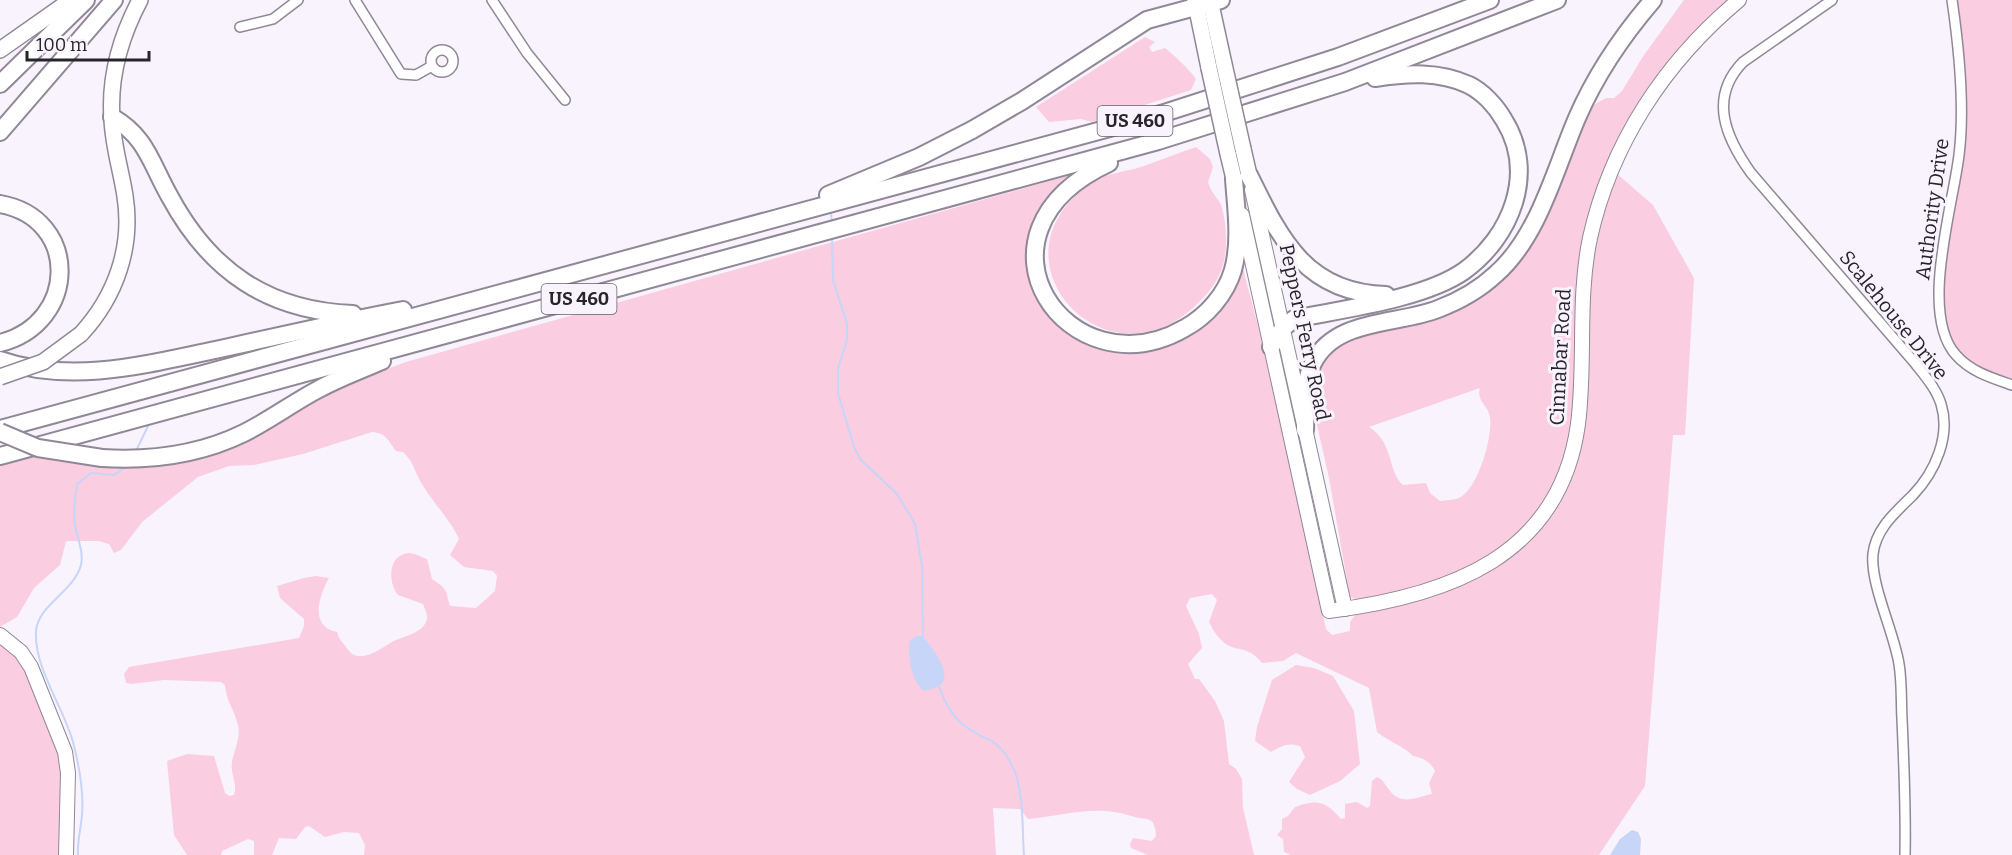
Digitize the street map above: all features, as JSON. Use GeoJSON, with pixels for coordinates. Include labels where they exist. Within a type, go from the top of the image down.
{"type":"FeatureCollection","features":[{"type":"Feature","properties":{"kind":"highway"},"geometry":{"type":"LineString","coordinates":[[0,84],[86,0]]}},
{"type":"Feature","properties":{"kind":"highway"},"geometry":{"type":"LineString","coordinates":[[0,132],[114,0]]}},
{"type":"Feature","properties":{"kind":"highway"},"geometry":{"type":"LineString","coordinates":[[1147,20],[1159,0]]}},
{"type":"Feature","properties":{"kind":"highway","name":"US 460"},"geometry":{"type":"LineString","coordinates":[[0,431],[1131,123],[1348,54],[1490,0]]}},
{"type":"Feature","properties":{"kind":"highway","name":"US 460"},"geometry":{"type":"LineString","coordinates":[[0,456],[1158,141],[1345,82],[1557,0]]}},
{"type":"Feature","properties":{"kind":"highway"},"geometry":{"type":"LineString","coordinates":[[1305,430],[1308,376],[1321,351],[1330,341],[1355,330],[1422,315],[1454,302],[1485,284],[1510,258],[1533,224],[1577,118],[1602,69],[1653,0]]}},
{"type":"Feature","properties":{"kind":"highway"},"geometry":{"type":"LineString","coordinates":[[773,220],[909,162],[972,130],[1022,101],[1147,20],[1206,2]]}},
{"type":"Feature","properties":{"kind":"highway"},"geometry":{"type":"LineString","coordinates":[[1271,346],[1283,328],[1294,319],[1433,287],[1462,273],[1487,251],[1499,236],[1514,207],[1519,172],[1513,137],[1499,111],[1485,97],[1457,80],[1428,74],[1345,82]]}},
{"type":"Feature","properties":{"kind":"highway"},"geometry":{"type":"LineString","coordinates":[[112,117],[134,131],[140,138],[170,198],[190,228],[207,249],[247,285],[271,298],[301,308],[332,313],[378,315]]}},
{"type":"Feature","properties":{"kind":"highway"},"geometry":{"type":"LineString","coordinates":[[1158,141],[1106,164],[1074,182],[1052,204],[1042,221],[1035,252],[1039,285],[1056,312],[1081,331],[1111,342],[1145,343],[1178,333],[1206,314],[1227,286],[1236,257],[1241,177]]}},
{"type":"Feature","properties":{"kind":"highway"},"geometry":{"type":"LineString","coordinates":[[1241,177],[1285,244],[1321,276],[1335,284],[1366,293],[1399,294],[1416,291]]}},
{"type":"Feature","properties":{"kind":"highway"},"geometry":{"type":"LineString","coordinates":[[0,204],[19,210],[44,228],[52,240],[60,265],[56,298],[47,314],[22,335],[0,343]]}},
{"type":"Feature","properties":{"kind":"highway"},"geometry":{"type":"LineString","coordinates":[[0,360],[41,369],[70,371],[130,367],[537,284]]}},
{"type":"Feature","properties":{"kind":"highway"},"geometry":{"type":"LineString","coordinates":[[0,431],[38,447],[102,458],[138,461],[211,447],[244,433],[320,388],[381,361],[488,323]]}},
{"type":"Feature","properties":{"kind":"main road"},"geometry":{"type":"LineString","coordinates":[[0,50],[71,0]]}},
{"type":"Feature","properties":{"kind":"main road"},"geometry":{"type":"LineString","coordinates":[[0,377],[43,362],[81,334],[101,310],[113,289],[126,243],[125,195],[115,150],[112,117],[118,56],[124,34],[140,0]]}},
{"type":"Feature","properties":{"kind":"main road","name":"Peppers Ferry Road"},"geometry":{"type":"LineString","coordinates":[[1206,2],[1241,177]]}},
{"type":"Feature","properties":{"kind":"street"},"geometry":{"type":"LineString","coordinates":[[240,27],[273,19],[298,0]]}},
{"type":"Feature","properties":{"kind":"street"},"geometry":{"type":"LineString","coordinates":[[356,0],[401,74],[416,75],[432,66]]}},
{"type":"Feature","properties":{"kind":"street"},"geometry":{"type":"LineString","coordinates":[[492,0],[528,53],[565,100]]}},
{"type":"Feature","properties":{"kind":"street","name":"Cinnabar Road"},"geometry":{"type":"LineString","coordinates":[[1329,611],[1444,585],[1481,569],[1519,543],[1550,506],[1565,477],[1574,450],[1580,398],[1584,276],[1590,238],[1607,182],[1623,144],[1659,84],[1703,32],[1739,0]]}},
{"type":"Feature","properties":{"kind":"street","name":"Scalehouse Drive"},"geometry":{"type":"LineString","coordinates":[[1832,0],[1743,63],[1731,75],[1725,92],[1723,112],[1732,143],[1751,173],[1914,362],[1930,382],[1941,403],[1945,423],[1935,463],[1916,492],[1887,522],[1877,536],[1873,555],[1875,574],[1895,640],[1899,667],[1906,800],[1905,855]]}},
{"type":"Feature","properties":{"kind":"street","name":"Authority Drive"},"geometry":{"type":"LineString","coordinates":[[1952,0],[1957,32],[1961,130],[1940,272],[1938,301],[1942,327],[1955,354],[1971,369],[2012,385]]}},
{"type":"Feature","properties":{"kind":"street","name":"Peppers Ferry Road"},"geometry":{"type":"LineString","coordinates":[[1241,177],[1283,328],[1345,609]]}},
{"type":"Feature","properties":{"kind":"street","name":"Peppers Ferry Road"},"geometry":{"type":"LineString","coordinates":[[1241,177],[1271,346],[1329,611]]}},
{"type":"Feature","properties":{"kind":"street"},"geometry":{"type":"LineString","coordinates":[[0,634],[21,652],[30,667],[65,752],[68,773],[66,855]]}},
{"type":"Feature","properties":{"kind":"shaded area"},"geometry":{"type":"Polygon","coordinates":[[[1684,0],[1731,0],[1643,98],[1579,273],[1575,326],[1574,416],[1557,484],[1527,528],[1481,563],[1432,583],[1358,600],[1350,597],[1329,478],[1313,407],[1316,369],[1338,342],[1474,299],[1476,302],[1508,273],[1529,247],[1588,108],[1606,98],[1614,98],[1622,91],[1644,55],[1684,0]],[[1480,388],[1369,427],[1383,441],[1398,479],[1403,485],[1426,483],[1430,493],[1440,501],[1457,499],[1466,493],[1483,462],[1489,437],[1490,417],[1479,392],[1480,388]]]}},
{"type":"Feature","properties":{"kind":"shaded area"},"geometry":{"type":"Polygon","coordinates":[[[1957,0],[2012,0],[2012,380],[1978,366],[1964,356],[1953,341],[1946,321],[1943,273],[1961,172],[1966,115],[1964,56],[1957,0]]]}},
{"type":"Feature","properties":{"kind":"shaded area"},"geometry":{"type":"Polygon","coordinates":[[[1145,37],[1155,42],[1149,47],[1152,52],[1165,48],[1190,72],[1196,79],[1191,90],[1092,122],[1081,119],[1049,122],[1036,107],[1145,37]]]}},
{"type":"Feature","properties":{"kind":"shaded area"},"geometry":{"type":"Polygon","coordinates":[[[1196,147],[1210,159],[1213,167],[1208,182],[1221,205],[1225,223],[1226,252],[1222,269],[1214,284],[1196,305],[1161,328],[1125,333],[1094,324],[1068,304],[1052,277],[1049,245],[1061,213],[1098,179],[1144,166],[1196,147]]]}},
{"type":"Feature","properties":{"kind":"shaded area"},"geometry":{"type":"Polygon","coordinates":[[[1082,172],[1035,238],[1059,319],[1111,339],[1142,348],[1158,348],[1173,342],[1200,319],[1241,261],[1264,349],[1326,629],[1332,635],[1350,631],[1350,622],[1356,614],[1446,588],[1481,575],[1497,566],[1531,538],[1560,502],[1572,477],[1579,451],[1583,424],[1585,339],[1591,275],[1597,241],[1616,173],[1653,205],[1694,278],[1685,435],[1673,435],[1645,786],[1599,855],[1291,855],[1284,852],[1283,839],[1277,835],[1282,829],[1282,819],[1288,816],[1295,807],[1321,803],[1341,819],[1345,818],[1345,804],[1357,802],[1367,808],[1370,806],[1372,781],[1377,777],[1395,796],[1410,799],[1432,794],[1429,783],[1435,771],[1426,760],[1413,756],[1377,732],[1369,688],[1296,653],[1283,661],[1262,663],[1249,652],[1223,642],[1209,622],[1217,600],[1212,594],[1190,598],[1186,606],[1199,634],[1202,648],[1188,664],[1195,679],[1199,679],[1215,701],[1224,721],[1229,764],[1236,769],[1242,779],[1243,808],[1254,855],[1148,855],[1131,848],[1130,844],[1133,838],[1152,841],[1156,836],[1154,824],[1149,820],[1105,811],[1028,819],[1020,809],[993,808],[996,855],[364,855],[365,845],[359,833],[344,832],[325,837],[309,826],[305,827],[296,839],[279,838],[272,855],[254,855],[254,841],[248,839],[222,851],[221,855],[187,855],[174,835],[167,761],[187,754],[214,756],[225,793],[229,796],[234,795],[232,766],[239,735],[237,720],[225,685],[221,682],[164,680],[131,684],[126,683],[124,674],[129,667],[299,638],[304,619],[280,598],[277,586],[316,576],[329,578],[320,601],[319,616],[322,623],[328,629],[337,632],[351,653],[363,656],[376,652],[394,641],[417,632],[427,620],[423,604],[398,595],[392,584],[393,564],[402,555],[409,553],[427,559],[432,579],[446,591],[450,606],[476,608],[495,591],[497,576],[493,571],[464,567],[450,555],[459,539],[426,491],[407,456],[403,452],[396,451],[387,438],[372,432],[303,454],[254,465],[229,466],[198,477],[142,522],[121,550],[114,553],[109,544],[99,541],[66,541],[60,565],[34,588],[17,617],[0,627],[0,465],[39,454],[111,467],[157,465],[305,406],[355,381],[406,362],[1082,172]]]}},
{"type":"Feature","properties":{"kind":"shaded area"},"geometry":{"type":"Polygon","coordinates":[[[0,639],[22,661],[62,761],[61,855],[0,855],[0,639]]]}},
{"type":"Feature","properties":{"kind":"shaded area"},"geometry":{"type":"Polygon","coordinates":[[[1296,665],[1314,668],[1333,676],[1354,711],[1360,764],[1340,781],[1310,795],[1289,782],[1305,757],[1300,746],[1285,745],[1271,752],[1255,741],[1257,727],[1272,680],[1296,665]]]}},
{"type":"Feature","properties":{"kind":"water"},"geometry":{"type":"Polygon","coordinates":[[[916,636],[922,636],[930,645],[939,658],[944,672],[940,685],[924,691],[916,682],[910,660],[910,641],[916,636]]]}},
{"type":"Feature","properties":{"kind":"water"},"geometry":{"type":"Polygon","coordinates":[[[1632,830],[1638,832],[1641,839],[1640,855],[1610,855],[1620,839],[1632,830]]]}},
{"type":"Feature","properties":{"kind":"waterway"},"geometry":{"type":"LineString","coordinates":[[831,212],[832,224]]}},
{"type":"Feature","properties":{"kind":"waterway"},"geometry":{"type":"LineString","coordinates":[[832,236],[833,280],[847,324],[847,340],[838,368],[838,393],[854,447],[860,459],[897,494],[915,524],[922,566],[923,638]]}},
{"type":"Feature","properties":{"kind":"waterway"},"geometry":{"type":"LineString","coordinates":[[136,451],[149,424]]}},
{"type":"Feature","properties":{"kind":"waterway"},"geometry":{"type":"LineString","coordinates":[[78,855],[82,820],[82,787],[79,769],[69,729],[44,674],[36,632],[42,614],[71,583],[81,565],[81,550],[74,520],[77,484],[91,473],[114,475],[127,466]]}},
{"type":"Feature","properties":{"kind":"waterway"},"geometry":{"type":"LineString","coordinates":[[939,686],[944,700],[956,718],[967,728],[998,746],[1014,769],[1021,797],[1024,855]]}}]}
